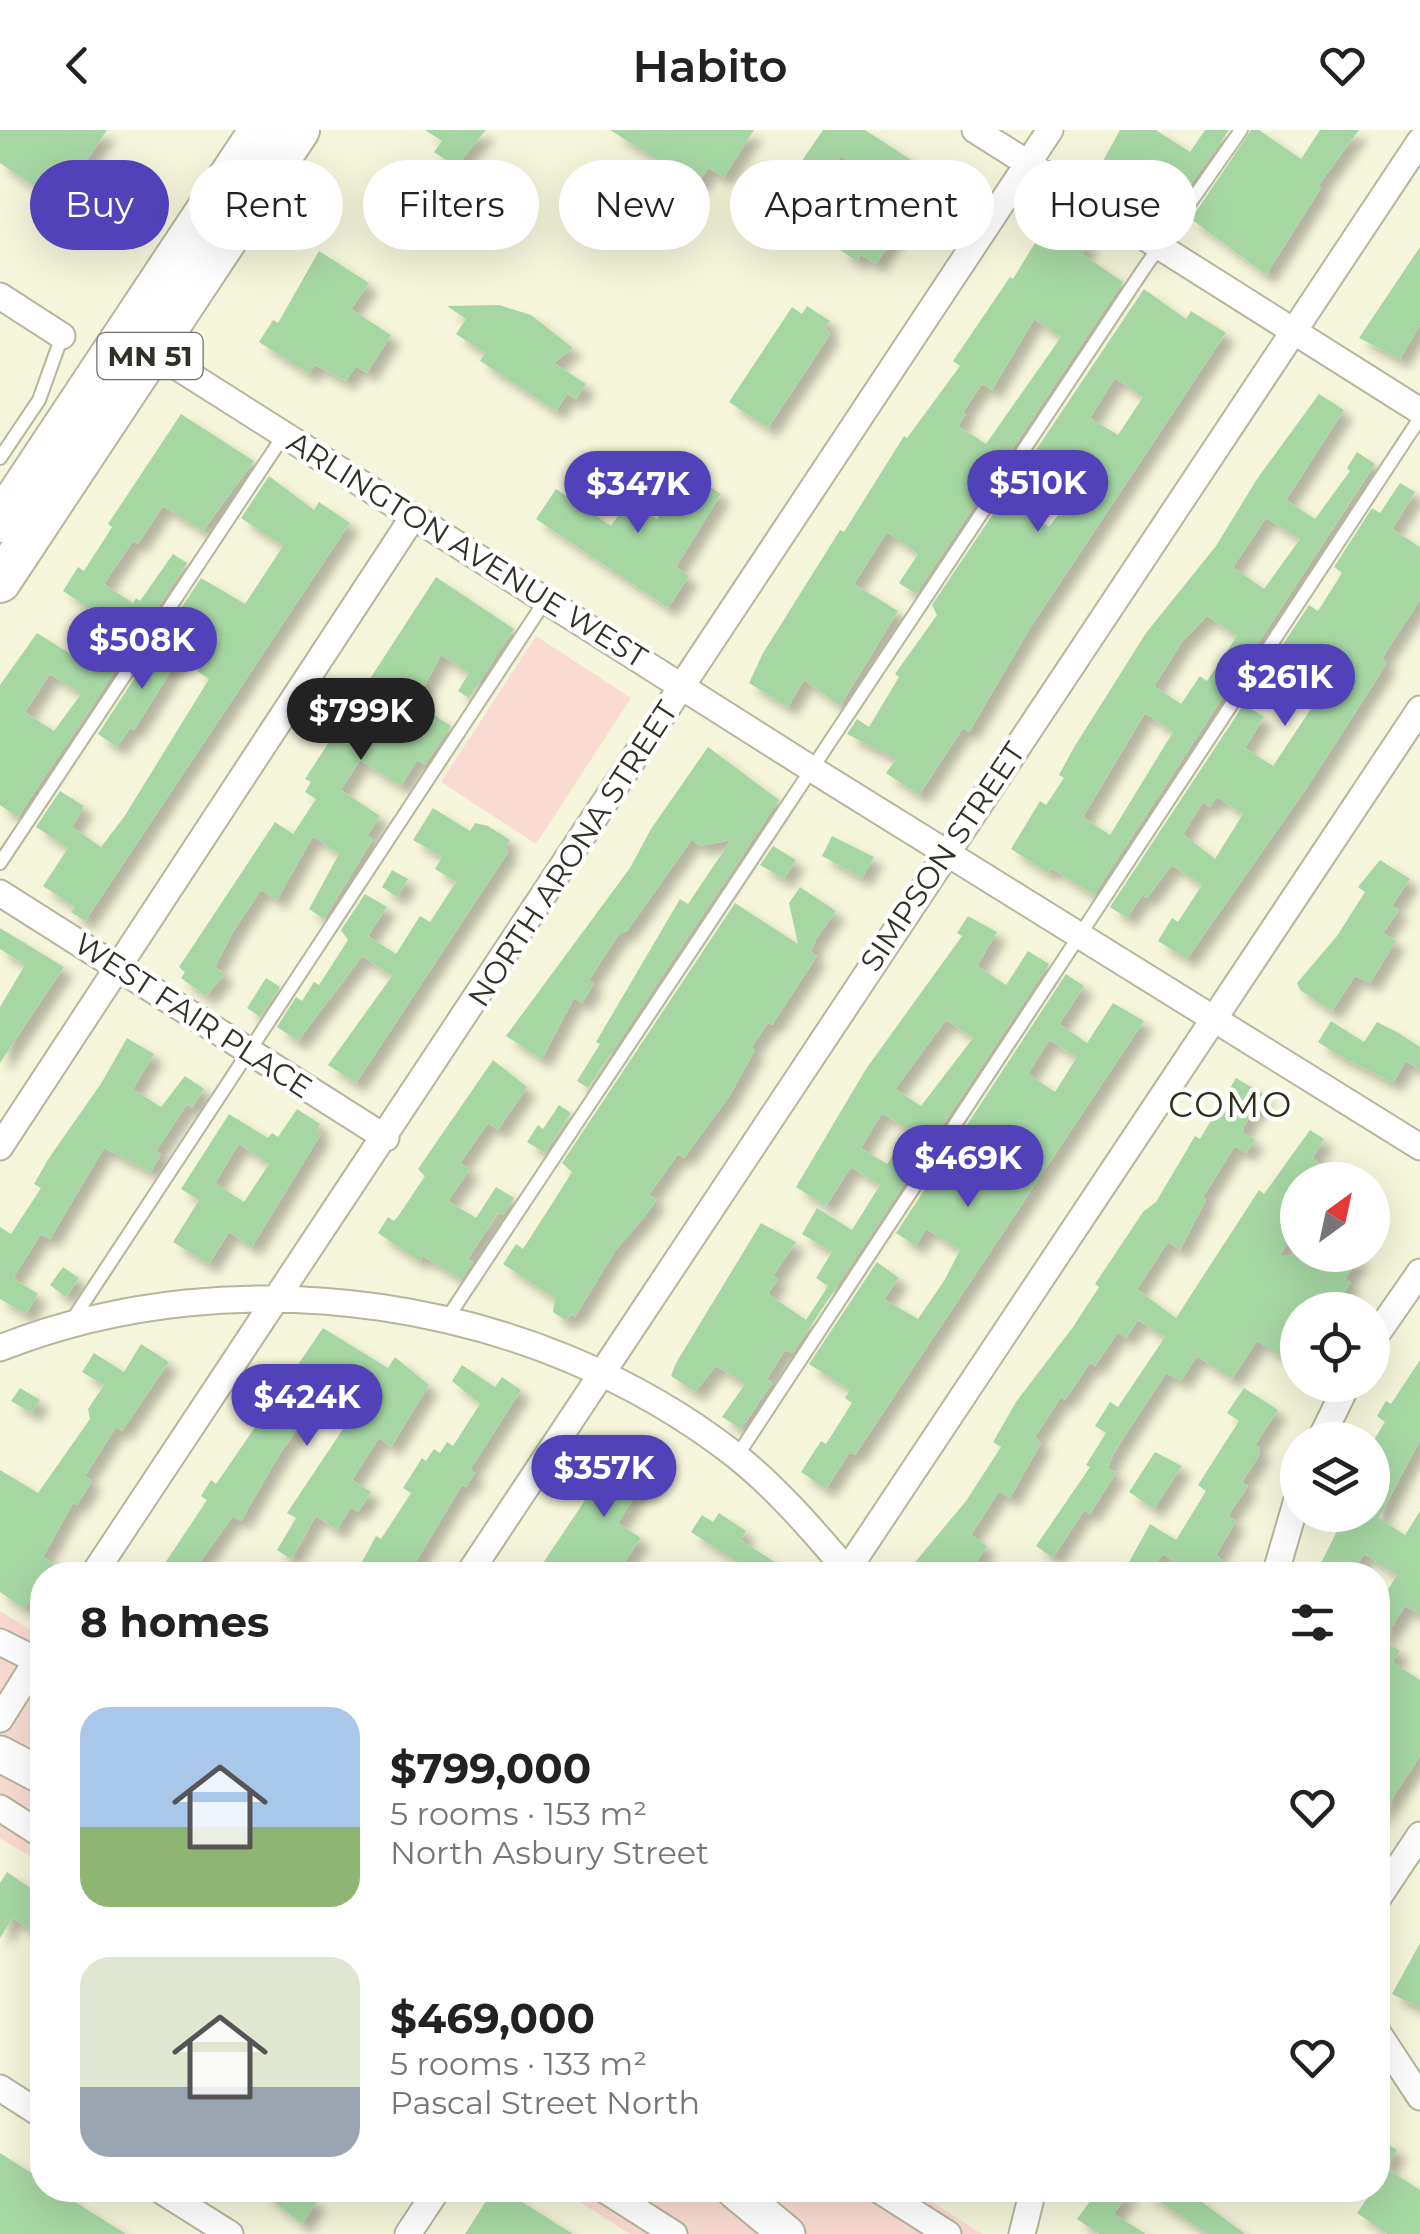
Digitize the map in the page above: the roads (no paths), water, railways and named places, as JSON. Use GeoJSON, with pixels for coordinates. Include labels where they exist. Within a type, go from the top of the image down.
{"type":"FeatureCollection","features":[{"type":"Feature","properties":{"kind":"main road","name":"MN 51"},"geometry":{"type":"LineString","coordinates":[[0,582],[260,130]]}},
{"type":"Feature","properties":{"kind":"main road","name":"MN 51"},"geometry":{"type":"LineString","coordinates":[[0,522],[299,130]]}},
{"type":"Feature","properties":{"kind":"street"},"geometry":{"type":"LineString","coordinates":[[975,130],[1021,160]]}},
{"type":"Feature","properties":{"kind":"street","name":"NORTH ARONA STREET"},"geometry":{"type":"LineString","coordinates":[[1028,160],[1050,130]]}},
{"type":"Feature","properties":{"kind":"street","name":"SIMPSON STREET"},"geometry":{"type":"LineString","coordinates":[[477,1562],[1420,141]]}},
{"type":"Feature","properties":{"kind":"street","name":"NORTH ARONA STREET"},"geometry":{"type":"LineString","coordinates":[[103,1562],[1014,181]]}},
{"type":"Feature","properties":{"kind":"street"},"geometry":{"type":"LineString","coordinates":[[1167,250],[1420,415]]}},
{"type":"Feature","properties":{"kind":"street"},"geometry":{"type":"LineString","coordinates":[[0,296],[62,336]]}},
{"type":"Feature","properties":{"kind":"street","name":"ARLINGTON AVENUE WEST"},"geometry":{"type":"LineString","coordinates":[[139,342],[810,768],[1420,1146]]}},
{"type":"Feature","properties":{"kind":"street"},"geometry":{"type":"LineString","coordinates":[[0,1147],[413,517]]}},
{"type":"Feature","properties":{"kind":"street"},"geometry":{"type":"LineString","coordinates":[[856,1562],[1215,1017],[1412,737],[1420,709]]}},
{"type":"Feature","properties":{"kind":"street","name":"WEST FAIR PLACE"},"geometry":{"type":"LineString","coordinates":[[0,893],[386,1138]]}},
{"type":"Feature","properties":{"kind":"street"},"geometry":{"type":"LineString","coordinates":[[1390,1315],[1420,1272]]}},
{"type":"Feature","properties":{"kind":"street"},"geometry":{"type":"LineString","coordinates":[[0,1348],[71,1322],[198,1302],[275,1300],[368,1306],[446,1320],[515,1340],[660,1405],[737,1456],[793,1508],[838,1562]]}},
{"type":"Feature","properties":{"kind":"street"},"geometry":{"type":"LineString","coordinates":[[1280,1562],[1288,1532]]}},
{"type":"Feature","properties":{"kind":"street"},"geometry":{"type":"LineString","coordinates":[[0,1642],[30,1654]]}},
{"type":"Feature","properties":{"kind":"street"},"geometry":{"type":"LineString","coordinates":[[0,1720],[30,1675]]}},
{"type":"Feature","properties":{"kind":"street"},"geometry":{"type":"LineString","coordinates":[[0,1754],[30,1770]]}},
{"type":"Feature","properties":{"kind":"street"},"geometry":{"type":"LineString","coordinates":[[0,1808],[30,1827]]}},
{"type":"Feature","properties":{"kind":"street"},"geometry":{"type":"LineString","coordinates":[[1390,1880],[1420,1835]]}},
{"type":"Feature","properties":{"kind":"street"},"geometry":{"type":"LineString","coordinates":[[1390,2051],[1420,2097]]}},
{"type":"Feature","properties":{"kind":"street"},"geometry":{"type":"LineString","coordinates":[[0,2088],[30,2107]]}},
{"type":"Feature","properties":{"kind":"street"},"geometry":{"type":"LineString","coordinates":[[179,2202],[230,2234]]}},
{"type":"Feature","properties":{"kind":"street"},"geometry":{"type":"LineString","coordinates":[[408,2234],[429,2202]]}},
{"type":"Feature","properties":{"kind":"street"},"geometry":{"type":"LineString","coordinates":[[624,2202],[674,2234]]}},
{"type":"Feature","properties":{"kind":"street"},"geometry":{"type":"LineString","coordinates":[[748,2202],[787,2234]]}},
{"type":"Feature","properties":{"kind":"street"},"geometry":{"type":"LineString","coordinates":[[898,2202],[948,2234]]}},
{"type":"Feature","properties":{"kind":"street"},"geometry":{"type":"LineString","coordinates":[[1022,2234],[1030,2202]]}},
{"type":"Feature","properties":{"kind":"lane"},"geometry":{"type":"LineString","coordinates":[[1196,197],[1241,130]]}},
{"type":"Feature","properties":{"kind":"lane"},"geometry":{"type":"LineString","coordinates":[[446,1320],[810,768],[1160,250]]}},
{"type":"Feature","properties":{"kind":"lane"},"geometry":{"type":"LineString","coordinates":[[0,458],[39,400],[62,336]]}},
{"type":"Feature","properties":{"kind":"lane"},"geometry":{"type":"LineString","coordinates":[[737,1456],[1420,415]]}},
{"type":"Feature","properties":{"kind":"lane"},"geometry":{"type":"LineString","coordinates":[[0,863],[284,435]]}},
{"type":"Feature","properties":{"kind":"lane"},"geometry":{"type":"LineString","coordinates":[[71,1322],[545,601]]}},
{"type":"Feature","properties":{"kind":"district","name":"COMO"},"geometry":{"type":"Point","coordinates":[1231,1105]}}]}
